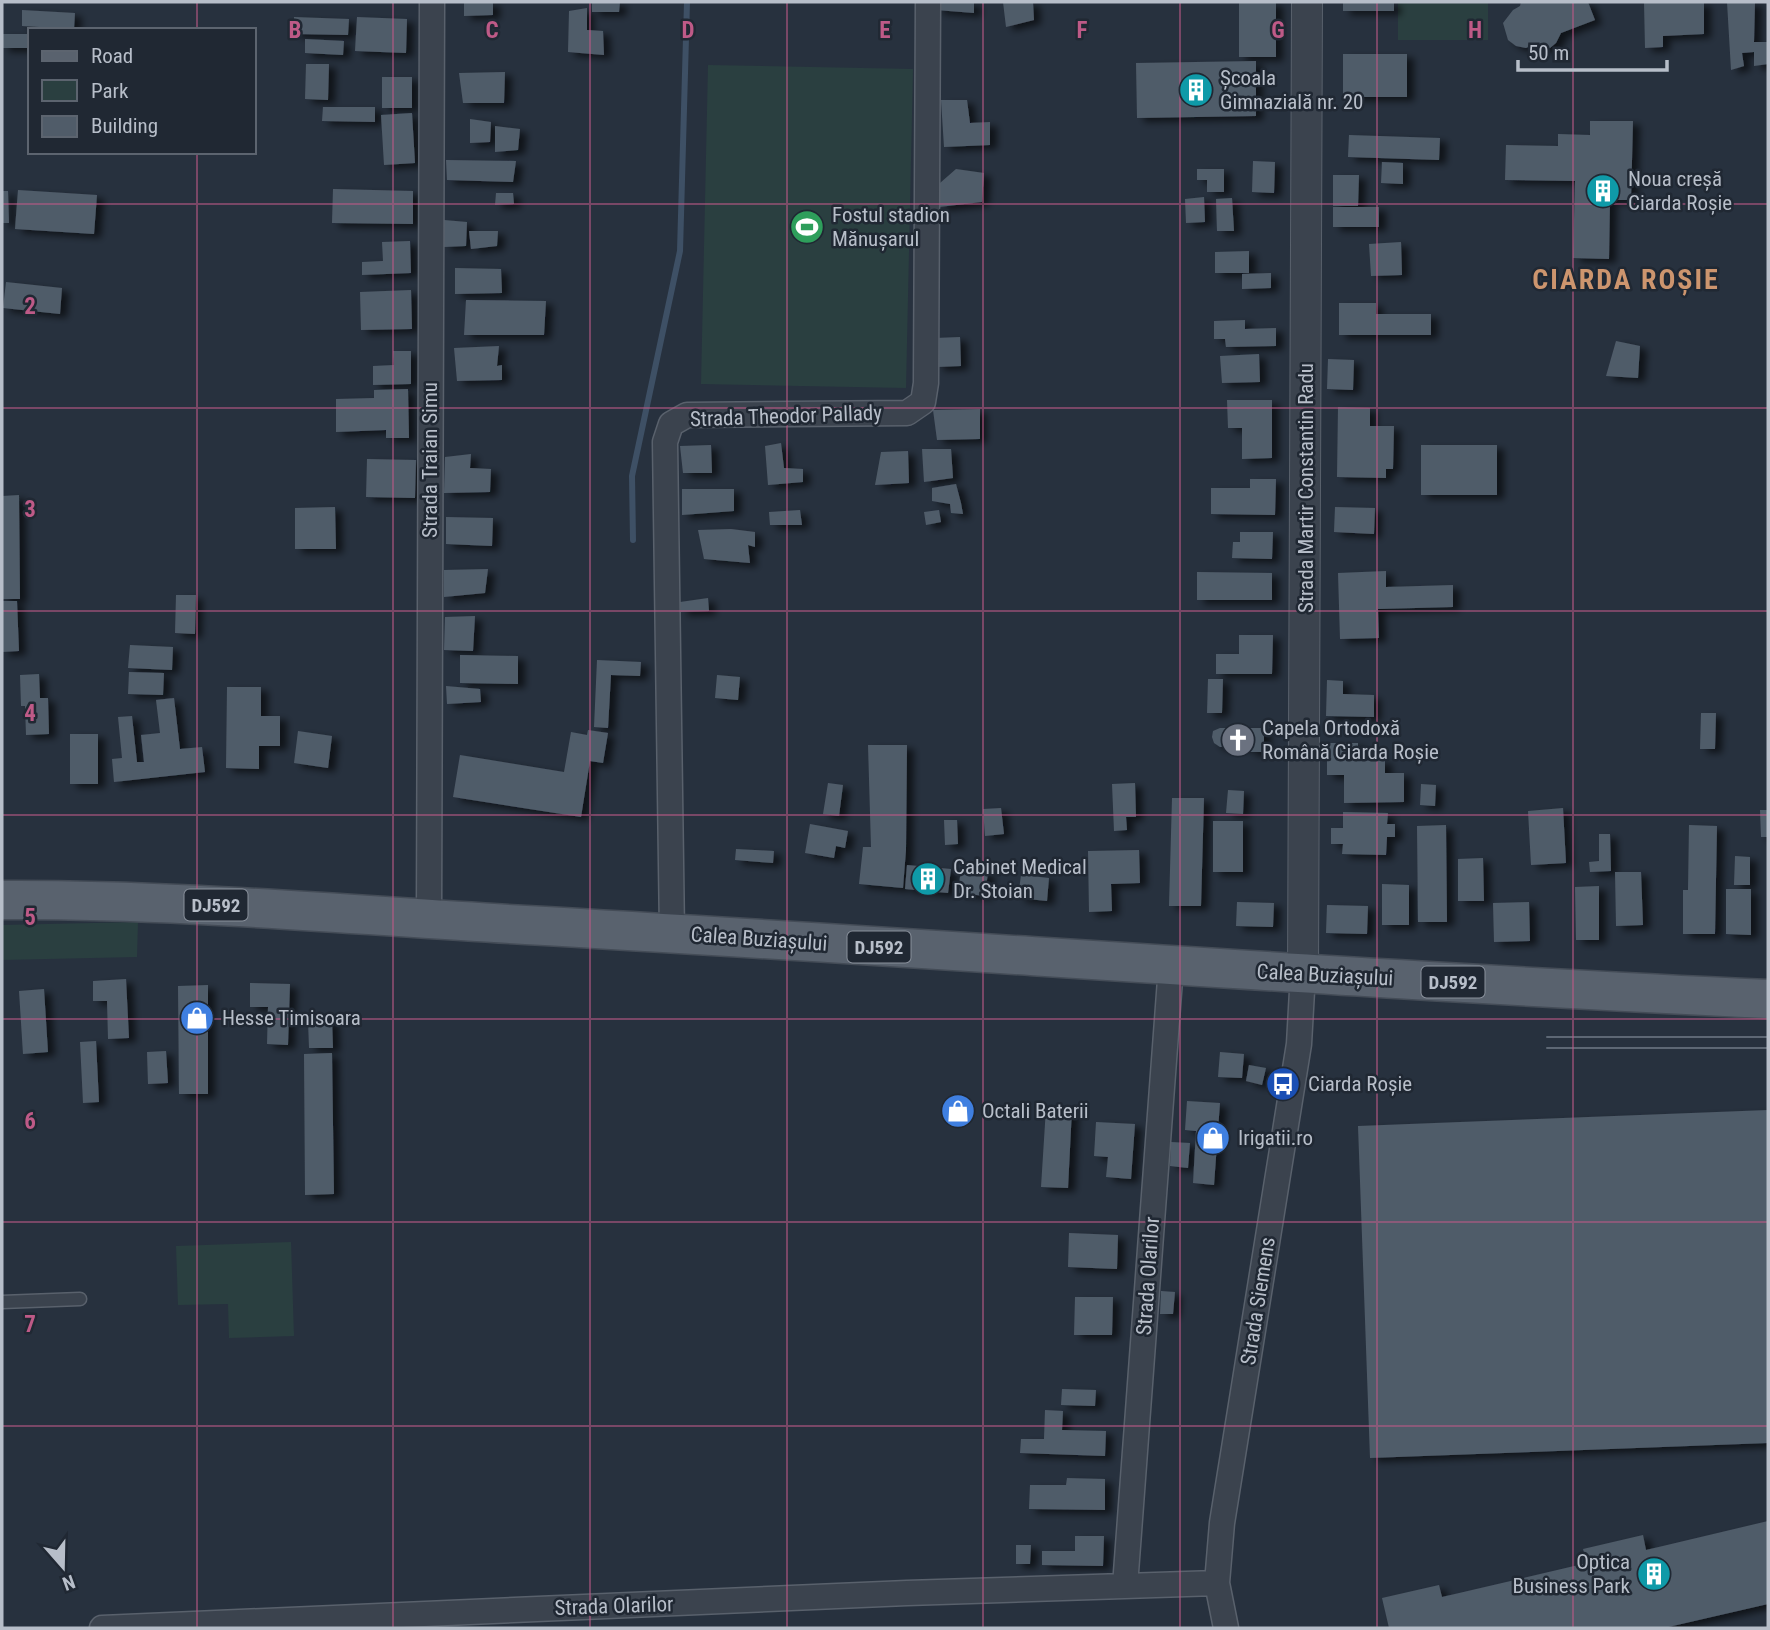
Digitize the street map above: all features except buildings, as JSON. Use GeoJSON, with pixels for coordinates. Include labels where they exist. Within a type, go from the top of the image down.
{"type":"FeatureCollection","features":[{"type":"Feature","properties":{"kind":"main road","name":"Calea Buziașului"},"geometry":{"type":"LineString","coordinates":[[2,900],[90,900],[235,906],[1171,966],[1768,999]]}},
{"type":"Feature","properties":{"kind":"street","name":"Strada Traian Simu"},"geometry":{"type":"LineString","coordinates":[[429,919],[432,2]]}},
{"type":"Feature","properties":{"kind":"street","name":"Strada Theodor Pallady"},"geometry":{"type":"LineString","coordinates":[[672,933],[665,442],[671,424],[687,415],[907,413],[923,402],[926,383],[928,2]]}},
{"type":"Feature","properties":{"kind":"street","name":"Strada Martir Constantin Radu"},"geometry":{"type":"LineString","coordinates":[[1303,973],[1307,2]]}},
{"type":"Feature","properties":{"kind":"street","name":"Strada Olarilor"},"geometry":{"type":"LineString","coordinates":[[1125,1586],[1171,966]]}},
{"type":"Feature","properties":{"kind":"street","name":"Strada Siemens"},"geometry":{"type":"LineString","coordinates":[[1226,1628],[1217,1583],[1222,1523],[1299,1044],[1303,973]]}},
{"type":"Feature","properties":{"kind":"street","name":"Strada Olarilor"},"geometry":{"type":"LineString","coordinates":[[102,1628],[1217,1583]]}},
{"type":"Feature","properties":{"kind":"lane"},"geometry":{"type":"LineString","coordinates":[[2,1302],[80,1299]]}},
{"type":"Feature","properties":{"kind":"green space"},"geometry":{"type":"Polygon","coordinates":[[[1398,2],[1488,2],[1488,40],[1398,40],[1398,2]]]}},
{"type":"Feature","properties":{"kind":"green space","name":"Fostul stadion Mănușarul"},"geometry":{"type":"Polygon","coordinates":[[[708,65],[913,69],[906,388],[701,384],[708,65]]]}},
{"type":"Feature","properties":{"kind":"green space"},"geometry":{"type":"Polygon","coordinates":[[[138,922],[137,957],[2,960],[2,925],[138,922]]]}},
{"type":"Feature","properties":{"kind":"green space"},"geometry":{"type":"Polygon","coordinates":[[[291,1242],[294,1336],[229,1338],[228,1304],[178,1305],[176,1246],[291,1242]]]}},
{"type":"Feature","properties":{"kind":"waterway"},"geometry":{"type":"LineString","coordinates":[[633,540],[632,476],[680,251],[687,2]]}},
{"type":"Feature","properties":{"kind":"tram line"},"geometry":{"type":"LineString","coordinates":[[1547,1037],[1768,1037]]}},
{"type":"Feature","properties":{"kind":"tram line"},"geometry":{"type":"LineString","coordinates":[[1547,1048],[1768,1048]]}},
{"type":"Feature","properties":{"kind":"place","name":"Școala Gimnazială nr. 20"},"geometry":{"type":"Point","coordinates":[1196,90]}},
{"type":"Feature","properties":{"kind":"place","name":"Noua creșă Ciarda Roșie"},"geometry":{"type":"Point","coordinates":[1603,191]}},
{"type":"Feature","properties":{"kind":"place","name":"Fostul stadion Mănușarul"},"geometry":{"type":"Point","coordinates":[807,227]}},
{"type":"Feature","properties":{"kind":"place","name":"Capela Ortodoxă Română Ciarda Roșie"},"geometry":{"type":"Point","coordinates":[1238,740]}},
{"type":"Feature","properties":{"kind":"place","name":"Cabinet Medical Dr. Stoian"},"geometry":{"type":"Point","coordinates":[928,879]}},
{"type":"Feature","properties":{"kind":"place","name":"Hesse Timisoara"},"geometry":{"type":"Point","coordinates":[197,1018]}},
{"type":"Feature","properties":{"kind":"place","name":"Ciarda Roșie"},"geometry":{"type":"Point","coordinates":[1283,1084]}},
{"type":"Feature","properties":{"kind":"place","name":"Octali Baterii"},"geometry":{"type":"Point","coordinates":[958,1111]}},
{"type":"Feature","properties":{"kind":"place","name":"Irigatii.ro"},"geometry":{"type":"Point","coordinates":[1213,1138]}},
{"type":"Feature","properties":{"kind":"place","name":"Optica Business Park"},"geometry":{"type":"Point","coordinates":[1654,1574]}},
{"type":"Feature","properties":{"kind":"district","name":"CIARDA ROȘIE"},"geometry":{"type":"Point","coordinates":[1626,279]}}]}
